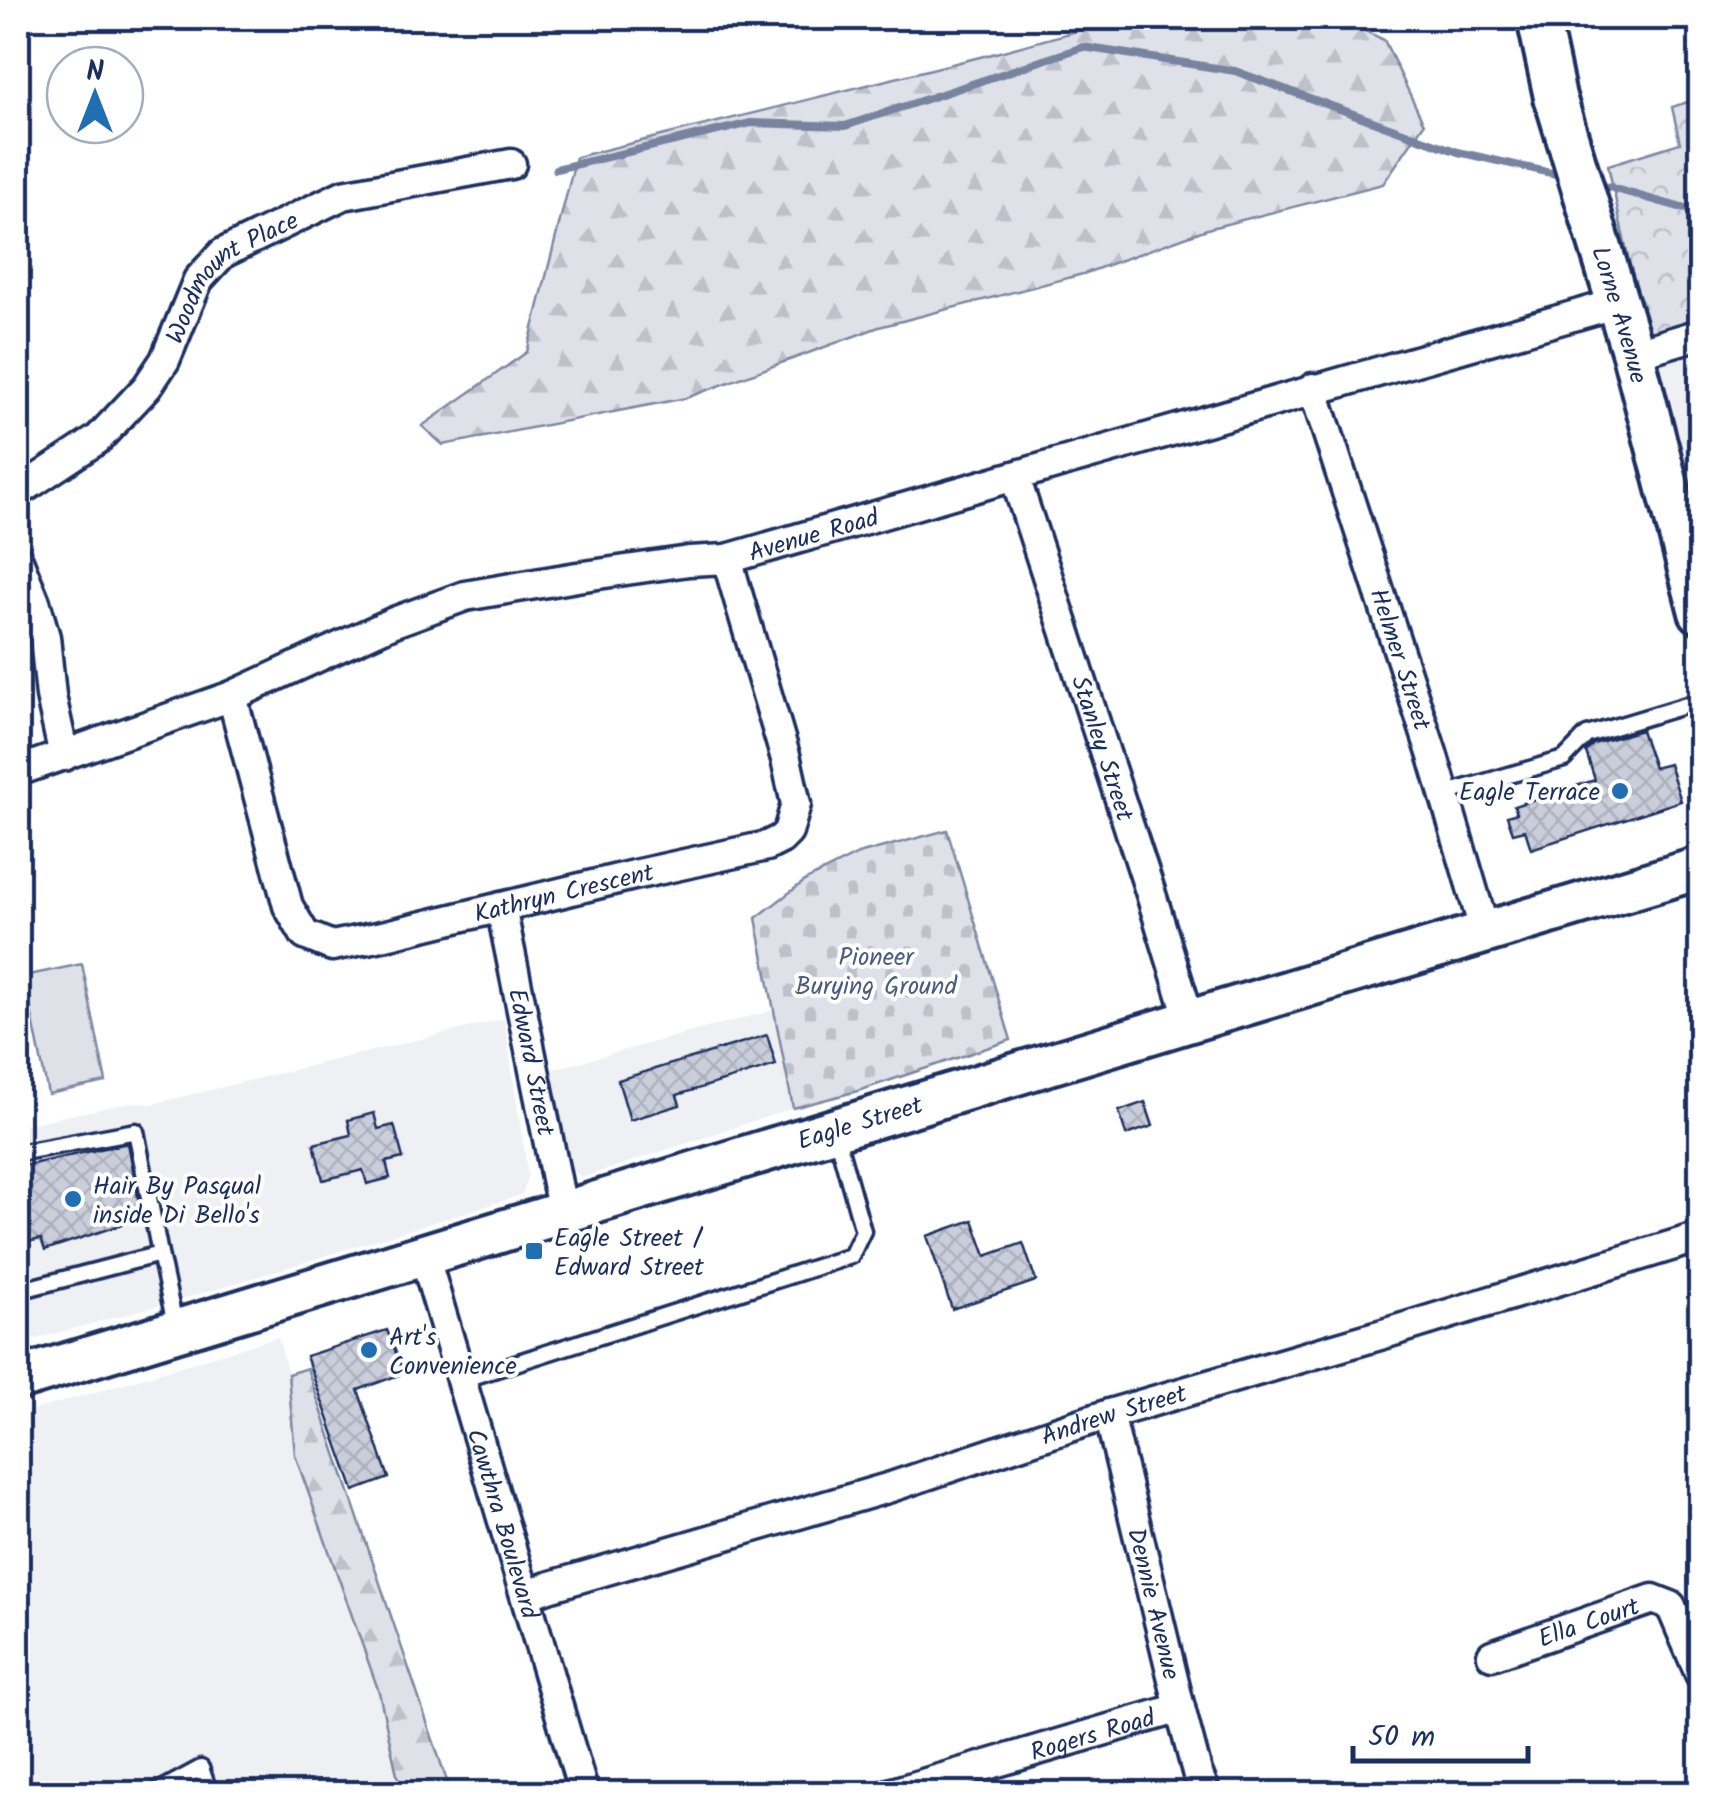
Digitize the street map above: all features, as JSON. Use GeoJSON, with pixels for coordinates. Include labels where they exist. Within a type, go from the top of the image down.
{"type":"FeatureCollection","features":[{"type":"Feature","properties":{"kind":"main road","name":"Lorne Avenue"},"geometry":{"type":"LineString","coordinates":[[1538,18],[1555,96],[1633,354],[1700,612]]}},
{"type":"Feature","properties":{"kind":"main road","name":"Eagle Street"},"geometry":{"type":"LineString","coordinates":[[18,1380],[1700,868]]}},
{"type":"Feature","properties":{"kind":"street","name":"Woodmount Place"},"geometry":{"type":"LineString","coordinates":[[18,492],[98,439],[147,387],[166,360],[198,280],[223,253],[343,196],[511,164]]}},
{"type":"Feature","properties":{"kind":"street","name":"Avenue Road"},"geometry":{"type":"LineString","coordinates":[[18,771],[232,696],[394,622],[465,596],[727,558],[1618,303]]}},
{"type":"Feature","properties":{"kind":"street"},"geometry":{"type":"LineString","coordinates":[[1633,354],[1700,334]]}},
{"type":"Feature","properties":{"kind":"street","name":"Helmer Street"},"geometry":{"type":"LineString","coordinates":[[1313,388],[1444,794],[1484,932]]}},
{"type":"Feature","properties":{"kind":"street","name":"Stanley Street"},"geometry":{"type":"LineString","coordinates":[[1015,477],[1190,1021]]}},
{"type":"Feature","properties":{"kind":"street","name":"Kathryn Crescent"},"geometry":{"type":"LineString","coordinates":[[232,696],[288,906],[305,934],[332,946],[767,846],[788,832],[796,804],[727,558]]}},
{"type":"Feature","properties":{"kind":"street"},"geometry":{"type":"LineString","coordinates":[[18,560],[45,637],[51,696],[64,756]]}},
{"type":"Feature","properties":{"kind":"street","name":"Edward Street"},"geometry":{"type":"LineString","coordinates":[[501,907],[563,1213]]}},
{"type":"Feature","properties":{"kind":"street","name":"Andrew Street"},"geometry":{"type":"LineString","coordinates":[[526,1595],[891,1486],[1109,1414],[1700,1237]]}},
{"type":"Feature","properties":{"kind":"street","name":"Cawthra Boulevard"},"geometry":{"type":"LineString","coordinates":[[424,1255],[584,1794]]}},
{"type":"Feature","properties":{"kind":"street","name":"Dennie Avenue"},"geometry":{"type":"LineString","coordinates":[[1109,1414],[1196,1772],[1206,1794]]}},
{"type":"Feature","properties":{"kind":"street","name":"Ella Court"},"geometry":{"type":"LineString","coordinates":[[1492,1655],[1654,1599],[1671,1606],[1700,1674]]}},
{"type":"Feature","properties":{"kind":"street","name":"Rogers Road"},"geometry":{"type":"LineString","coordinates":[[898,1792],[1180,1708]]}},
{"type":"Feature","properties":{"kind":"lane"},"geometry":{"type":"LineString","coordinates":[[1444,794],[1564,759],[1586,735],[1700,701]]}},
{"type":"Feature","properties":{"kind":"lane"},"geometry":{"type":"LineString","coordinates":[[462,1380],[851,1256],[863,1231],[835,1130]]}},
{"type":"Feature","properties":{"kind":"lane"},"geometry":{"type":"LineString","coordinates":[[18,1153],[136,1131],[176,1330]]}},
{"type":"Feature","properties":{"kind":"lane"},"geometry":{"type":"LineString","coordinates":[[18,1292],[160,1254]]}},
{"type":"Feature","properties":{"kind":"lane"},"geometry":{"type":"LineString","coordinates":[[153,1794],[201,1768],[210,1794]]}},
{"type":"Feature","properties":{"kind":"shaded area"},"geometry":{"type":"Polygon","coordinates":[[[1700,335],[1700,518],[1648,350],[1700,335]]]}},
{"type":"Feature","properties":{"kind":"shaded area"},"geometry":{"type":"Polygon","coordinates":[[[774,1010],[793,1108],[582,1178],[568,1166],[550,1070],[774,1010]]]}},
{"type":"Feature","properties":{"kind":"shaded area"},"geometry":{"type":"Polygon","coordinates":[[[504,1019],[528,1175],[522,1195],[204,1293],[18,1344],[18,1126],[132,1102],[152,1104],[504,1019]]]}},
{"type":"Feature","properties":{"kind":"shaded area"},"geometry":{"type":"Polygon","coordinates":[[[278,1337],[288,1374],[295,1455],[379,1692],[401,1793],[18,1794],[18,1415],[278,1337]]]}},
{"type":"Feature","properties":{"kind":"green space"},"geometry":{"type":"Polygon","coordinates":[[[1113,18],[1338,18],[1384,40],[1424,124],[1383,184],[1207,229],[1083,274],[879,327],[686,398],[443,445],[422,426],[527,352],[576,157],[992,54],[1113,18]]]}},
{"type":"Feature","properties":{"kind":"green space"},"geometry":{"type":"Polygon","coordinates":[[[1700,98],[1700,335],[1648,350],[1608,165],[1680,143],[1672,107],[1700,98]]]}},
{"type":"Feature","properties":{"kind":"green space","name":"Pioneer Burying Ground"},"geometry":{"type":"Polygon","coordinates":[[[947,830],[1011,1040],[858,1091],[793,1108],[756,918],[806,880],[858,854],[947,830]]]}},
{"type":"Feature","properties":{"kind":"green space"},"geometry":{"type":"Polygon","coordinates":[[[82,964],[106,1082],[48,1094],[24,976],[82,964]]]}},
{"type":"Feature","properties":{"kind":"green space"},"geometry":{"type":"Polygon","coordinates":[[[307,1368],[451,1793],[401,1793],[379,1692],[295,1455],[288,1374],[307,1368]]]}},
{"type":"Feature","properties":{"kind":"building","name":"Eagle Terrace"},"geometry":{"type":"Polygon","coordinates":[[[1641,730],[1654,768],[1669,764],[1681,801],[1531,849],[1525,830],[1513,833],[1507,816],[1517,813],[1514,806],[1595,780],[1586,752],[1593,744],[1641,730]]]}},
{"type":"Feature","properties":{"kind":"building"},"geometry":{"type":"Polygon","coordinates":[[[767,1035],[776,1065],[677,1095],[680,1105],[630,1120],[618,1080],[767,1035]]]}},
{"type":"Feature","properties":{"kind":"building"},"geometry":{"type":"Polygon","coordinates":[[[1145,1102],[1153,1126],[1126,1135],[1119,1111],[1145,1102]]]}},
{"type":"Feature","properties":{"kind":"building"},"geometry":{"type":"Polygon","coordinates":[[[374,1113],[378,1129],[394,1125],[403,1158],[386,1162],[390,1178],[367,1184],[363,1170],[323,1180],[314,1144],[351,1135],[348,1120],[374,1113]]]}},
{"type":"Feature","properties":{"kind":"building"},"geometry":{"type":"Polygon","coordinates":[[[128,1143],[142,1218],[45,1250],[41,1239],[18,1244],[18,1167],[128,1143]]]}},
{"type":"Feature","properties":{"kind":"building"},"geometry":{"type":"Polygon","coordinates":[[[973,1220],[986,1256],[1023,1243],[1036,1281],[952,1309],[927,1236],[973,1220]]]}},
{"type":"Feature","properties":{"kind":"building"},"geometry":{"type":"Polygon","coordinates":[[[387,1330],[404,1373],[358,1390],[389,1478],[354,1491],[306,1356],[387,1330]]]}},
{"type":"Feature","properties":{"kind":"waterway"},"geometry":{"type":"LineString","coordinates":[[556,169],[751,123],[845,126],[1083,47],[1235,71],[1458,152],[1560,175]]}},
{"type":"Feature","properties":{"kind":"waterway"},"geometry":{"type":"LineString","coordinates":[[1601,185],[1700,213]]}},
{"type":"Feature","properties":{"kind":"place","name":"Eagle Terrace"},"geometry":{"type":"Point","coordinates":[1620,791]}},
{"type":"Feature","properties":{"kind":"place","name":"Hair By Pasqual inside Di Bello's"},"geometry":{"type":"Point","coordinates":[73,1199]}},
{"type":"Feature","properties":{"kind":"place","name":"Eagle Street / Edward Street"},"geometry":{"type":"Point","coordinates":[534,1251]}},
{"type":"Feature","properties":{"kind":"place","name":"Art's Convenience"},"geometry":{"type":"Point","coordinates":[369,1350]}}]}
